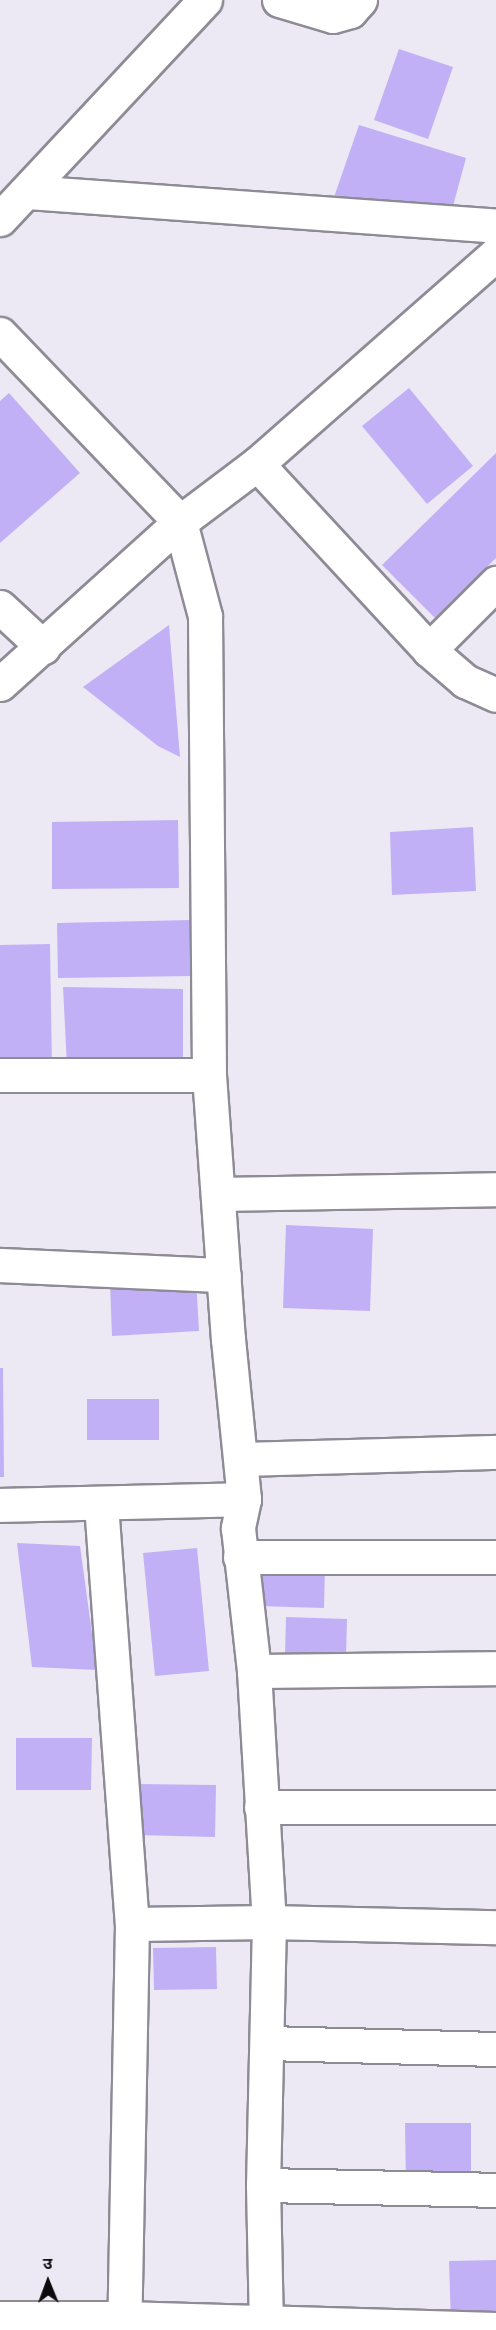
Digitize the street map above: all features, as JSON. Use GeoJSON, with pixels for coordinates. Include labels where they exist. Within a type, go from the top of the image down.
{"type":"FeatureCollection","features":[{"type":"Feature","properties":{"kind":"street"},"geometry":{"type":"LineString","coordinates":[[0,219],[204,0]]}},
{"type":"Feature","properties":{"kind":"street"},"geometry":{"type":"LineString","coordinates":[[279,0],[333,16],[350,11],[360,0]]}},
{"type":"Feature","properties":{"kind":"street"},"geometry":{"type":"LineString","coordinates":[[27,192],[496,226]]}},
{"type":"Feature","properties":{"kind":"street"},"geometry":{"type":"LineString","coordinates":[[0,684],[180,522],[257,464],[496,254]]}},
{"type":"Feature","properties":{"kind":"street"},"geometry":{"type":"LineString","coordinates":[[0,334],[180,522],[205,616],[209,1075],[244,1499],[238,1528],[254,1671],[269,1922],[262,2185],[266,2327]]}},
{"type":"Feature","properties":{"kind":"street"},"geometry":{"type":"LineString","coordinates":[[257,464],[429,650],[465,681],[496,695]]}},
{"type":"Feature","properties":{"kind":"street"},"geometry":{"type":"LineString","coordinates":[[429,650],[496,583]]}},
{"type":"Feature","properties":{"kind":"street"},"geometry":{"type":"LineString","coordinates":[[0,607],[43,647]]}},
{"type":"Feature","properties":{"kind":"street"},"geometry":{"type":"LineString","coordinates":[[0,1075],[209,1075]]}},
{"type":"Feature","properties":{"kind":"street"},"geometry":{"type":"LineString","coordinates":[[220,1194],[496,1189]]}},
{"type":"Feature","properties":{"kind":"street"},"geometry":{"type":"LineString","coordinates":[[0,1265],[224,1275]]}},
{"type":"Feature","properties":{"kind":"street"},"geometry":{"type":"LineString","coordinates":[[241,1459],[496,1452]]}},
{"type":"Feature","properties":{"kind":"street"},"geometry":{"type":"LineString","coordinates":[[0,1505],[244,1499]]}},
{"type":"Feature","properties":{"kind":"street"},"geometry":{"type":"LineString","coordinates":[[101,1504],[132,1924],[123,2324]]}},
{"type":"Feature","properties":{"kind":"street"},"geometry":{"type":"LineString","coordinates":[[240,1557],[496,1557]]}},
{"type":"Feature","properties":{"kind":"street"},"geometry":{"type":"LineString","coordinates":[[254,1671],[496,1668]]}},
{"type":"Feature","properties":{"kind":"street"},"geometry":{"type":"LineString","coordinates":[[261,1808],[496,1807]]}},
{"type":"Feature","properties":{"kind":"street"},"geometry":{"type":"LineString","coordinates":[[132,1924],[269,1922],[496,1927]]}},
{"type":"Feature","properties":{"kind":"street"},"geometry":{"type":"LineString","coordinates":[[267,2043],[496,2049]]}},
{"type":"Feature","properties":{"kind":"street"},"geometry":{"type":"LineString","coordinates":[[262,2185],[496,2190]]}},
{"type":"Feature","properties":{"kind":"street"},"geometry":{"type":"LineString","coordinates":[[0,2318],[123,2324],[496,2330]]}},
{"type":"Feature","properties":{"kind":"building"},"geometry":{"type":"Polygon","coordinates":[[[399,49],[453,67],[428,139],[374,120],[399,49]]]}},
{"type":"Feature","properties":{"kind":"building"},"geometry":{"type":"Polygon","coordinates":[[[359,125],[466,158],[453,206],[333,200],[359,125]]]}},
{"type":"Feature","properties":{"kind":"building"},"geometry":{"type":"Polygon","coordinates":[[[409,388],[473,466],[427,504],[362,426],[409,388]]]}},
{"type":"Feature","properties":{"kind":"building"},"geometry":{"type":"Polygon","coordinates":[[[9,393],[80,473],[0,543],[0,401],[9,393]]]}},
{"type":"Feature","properties":{"kind":"building"},"geometry":{"type":"Polygon","coordinates":[[[496,453],[496,558],[435,618],[382,565],[496,453]]]}},
{"type":"Feature","properties":{"kind":"building"},"geometry":{"type":"Polygon","coordinates":[[[169,625],[180,757],[158,746],[83,687],[169,625]]]}},
{"type":"Feature","properties":{"kind":"building"},"geometry":{"type":"Polygon","coordinates":[[[178,820],[179,888],[52,889],[52,822],[178,820]]]}},
{"type":"Feature","properties":{"kind":"building"},"geometry":{"type":"Polygon","coordinates":[[[473,827],[476,891],[392,895],[390,832],[473,827]]]}},
{"type":"Feature","properties":{"kind":"building"},"geometry":{"type":"Polygon","coordinates":[[[191,920],[192,976],[58,978],[57,923],[191,920]]]}},
{"type":"Feature","properties":{"kind":"building"},"geometry":{"type":"Polygon","coordinates":[[[50,944],[52,1069],[0,1068],[0,945],[50,944]]]}},
{"type":"Feature","properties":{"kind":"building"},"geometry":{"type":"Polygon","coordinates":[[[63,987],[183,989],[183,1065],[67,1066],[63,987]]]}},
{"type":"Feature","properties":{"kind":"building"},"geometry":{"type":"Polygon","coordinates":[[[286,1225],[373,1229],[370,1311],[283,1308],[286,1225]]]}},
{"type":"Feature","properties":{"kind":"building"},"geometry":{"type":"Polygon","coordinates":[[[196,1279],[199,1331],[112,1336],[110,1283],[196,1279]]]}},
{"type":"Feature","properties":{"kind":"building"},"geometry":{"type":"Polygon","coordinates":[[[0,1368],[3,1368],[4,1477],[0,1477],[0,1368]]]}},
{"type":"Feature","properties":{"kind":"building"},"geometry":{"type":"Polygon","coordinates":[[[87,1399],[159,1399],[159,1440],[87,1440],[87,1399]]]}},
{"type":"Feature","properties":{"kind":"building"},"geometry":{"type":"Polygon","coordinates":[[[17,1543],[80,1546],[97,1670],[32,1667],[17,1543]]]}},
{"type":"Feature","properties":{"kind":"building"},"geometry":{"type":"Polygon","coordinates":[[[197,1548],[209,1671],[155,1676],[143,1553],[197,1548]]]}},
{"type":"Feature","properties":{"kind":"building"},"geometry":{"type":"Polygon","coordinates":[[[258,1563],[325,1565],[324,1608],[257,1606],[258,1563]]]}},
{"type":"Feature","properties":{"kind":"building"},"geometry":{"type":"Polygon","coordinates":[[[286,1617],[347,1619],[346,1658],[285,1657],[286,1617]]]}},
{"type":"Feature","properties":{"kind":"building"},"geometry":{"type":"Polygon","coordinates":[[[16,1738],[92,1738],[91,1790],[16,1790],[16,1738]]]}},
{"type":"Feature","properties":{"kind":"building"},"geometry":{"type":"Polygon","coordinates":[[[136,1784],[216,1785],[215,1837],[135,1835],[136,1784]]]}},
{"type":"Feature","properties":{"kind":"building"},"geometry":{"type":"Polygon","coordinates":[[[216,1947],[217,1989],[154,1990],[153,1948],[216,1947]]]}},
{"type":"Feature","properties":{"kind":"building"},"geometry":{"type":"Polygon","coordinates":[[[405,2123],[471,2123],[471,2184],[406,2185],[405,2123]]]}},
{"type":"Feature","properties":{"kind":"building"},"geometry":{"type":"Polygon","coordinates":[[[496,2260],[496,2323],[451,2324],[449,2261],[496,2260]]]}}]}
